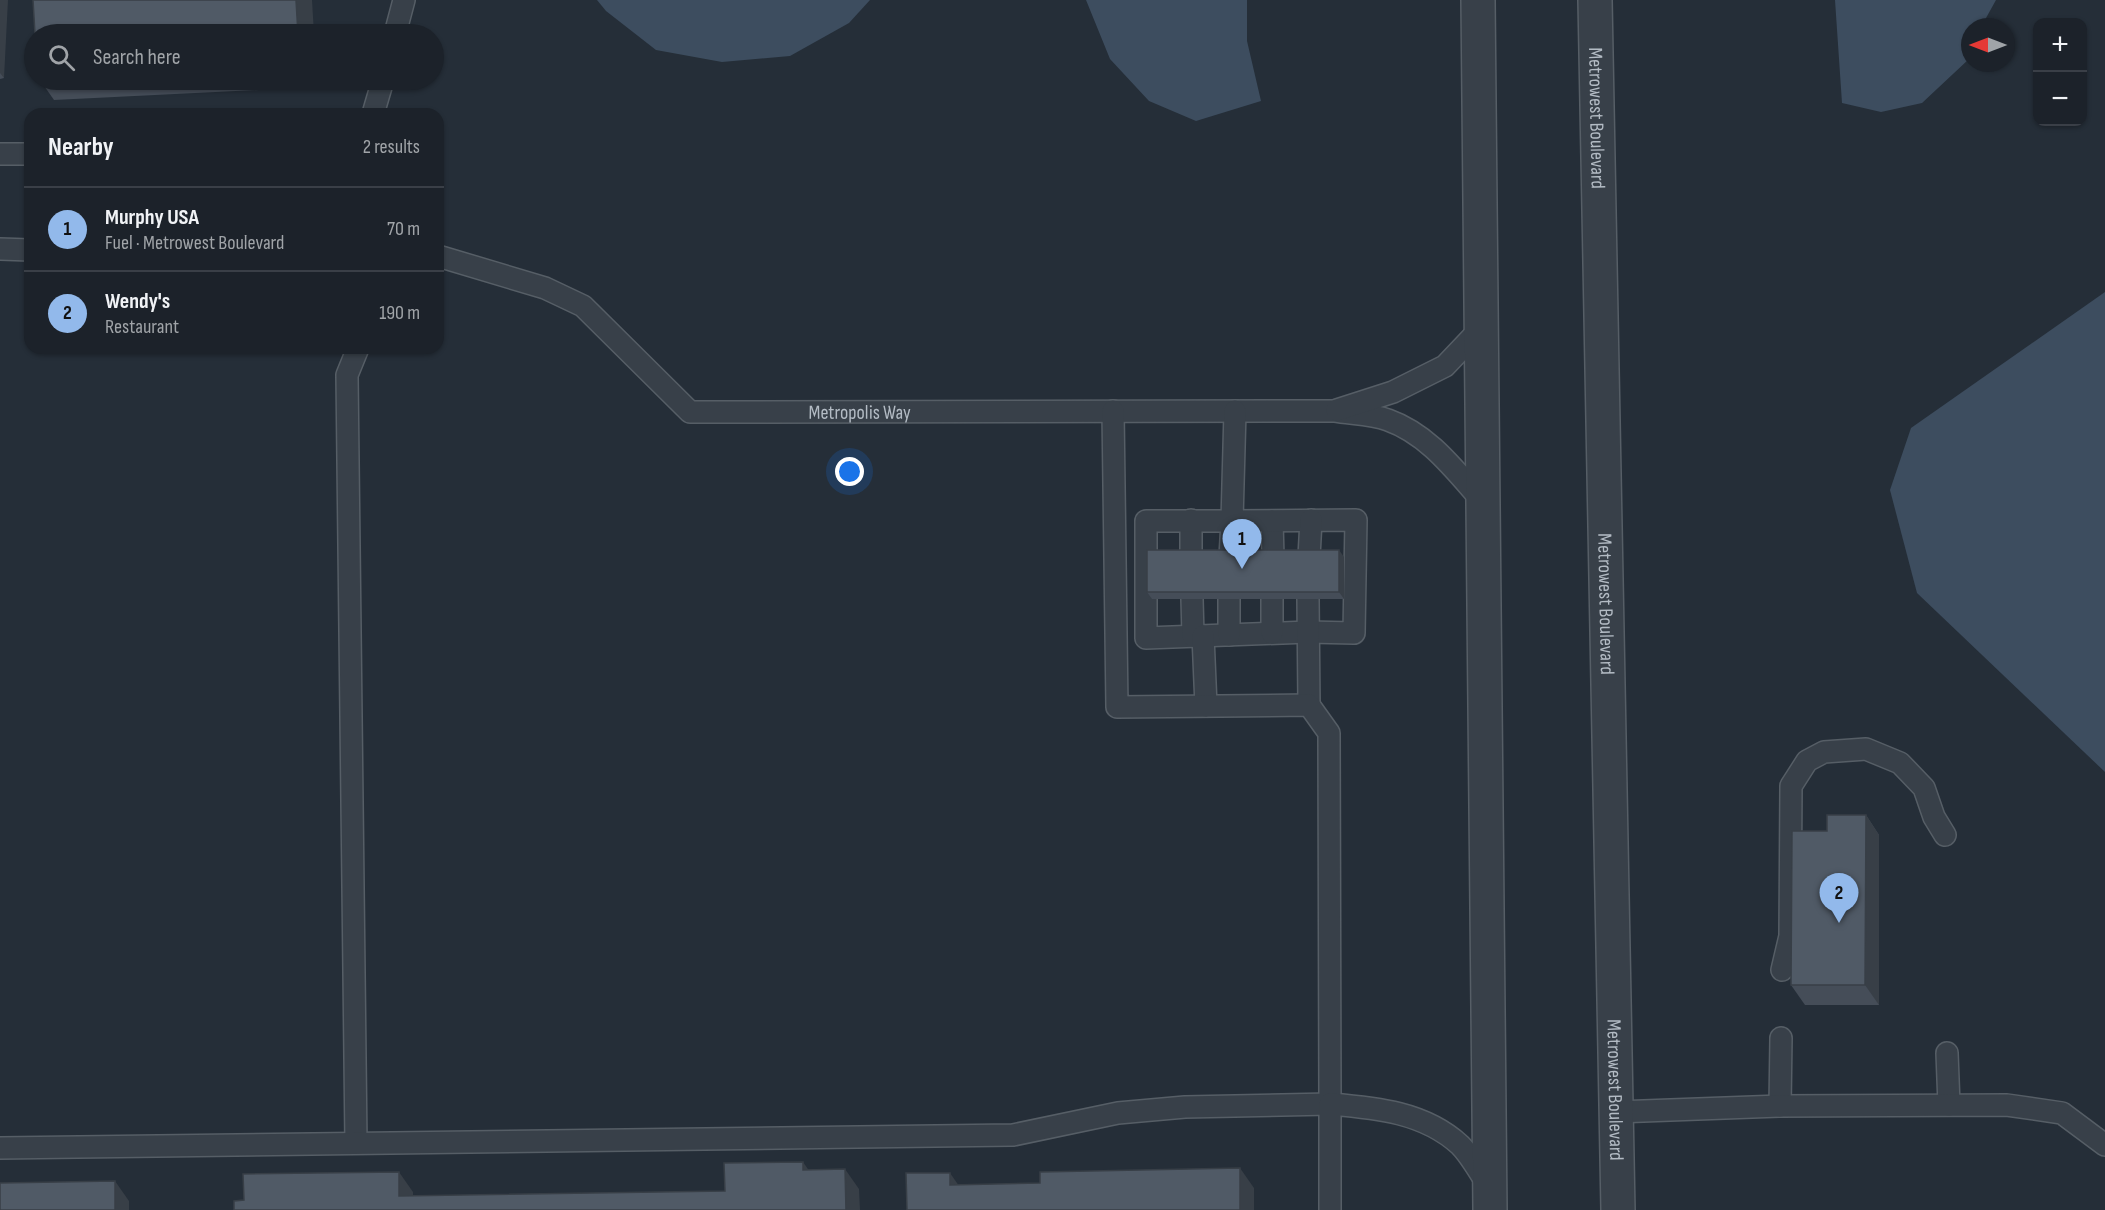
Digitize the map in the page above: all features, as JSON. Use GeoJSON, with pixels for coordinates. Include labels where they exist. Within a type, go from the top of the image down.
{"type":"FeatureCollection","features":[{"type":"Feature","properties":{"kind":"street"},"geometry":{"type":"LineString","coordinates":[[1478,0],[1485,504],[1490,1199]]}},
{"type":"Feature","properties":{"kind":"street","name":"Metrowest Boulevard"},"geometry":{"type":"LineString","coordinates":[[1595,0],[1618,1210]]}},
{"type":"Feature","properties":{"kind":"lane"},"geometry":{"type":"LineString","coordinates":[[398,24],[404,0]]}},
{"type":"Feature","properties":{"kind":"lane"},"geometry":{"type":"LineString","coordinates":[[376,108],[380,90]]}},
{"type":"Feature","properties":{"kind":"lane"},"geometry":{"type":"LineString","coordinates":[[0,154],[24,154]]}},
{"type":"Feature","properties":{"kind":"lane"},"geometry":{"type":"LineString","coordinates":[[0,249],[24,250]]}},
{"type":"Feature","properties":{"kind":"lane","name":"Metropolis Way"},"geometry":{"type":"LineString","coordinates":[[444,258],[546,288],[583,306],[690,412],[1334,411]]}},
{"type":"Feature","properties":{"kind":"lane"},"geometry":{"type":"LineString","coordinates":[[1334,411],[1393,392],[1445,366],[1483,326]]}},
{"type":"Feature","properties":{"kind":"lane"},"geometry":{"type":"LineString","coordinates":[[356,354],[347,375],[356,1143]]}},
{"type":"Feature","properties":{"kind":"lane"},"geometry":{"type":"LineString","coordinates":[[1113,411],[1117,707],[1309,705]]}},
{"type":"Feature","properties":{"kind":"lane"},"geometry":{"type":"LineString","coordinates":[[1230,557],[1235,411]]}},
{"type":"Feature","properties":{"kind":"lane"},"geometry":{"type":"LineString","coordinates":[[1334,411],[1387,420],[1414,432],[1435,448],[1485,504]]}},
{"type":"Feature","properties":{"kind":"lane"},"geometry":{"type":"LineString","coordinates":[[1191,520],[1191,557]]}},
{"type":"Feature","properties":{"kind":"lane"},"geometry":{"type":"LineString","coordinates":[[1309,557],[1311,520]]}},
{"type":"Feature","properties":{"kind":"lane"},"geometry":{"type":"LineString","coordinates":[[1356,520],[1354,633],[1308,632],[1146,638],[1146,521],[1232,521],[1356,520]]}},
{"type":"Feature","properties":{"kind":"lane"},"geometry":{"type":"LineString","coordinates":[[1272,521],[1273,557]]}},
{"type":"Feature","properties":{"kind":"lane"},"geometry":{"type":"LineString","coordinates":[[1192,599],[1206,706]]}},
{"type":"Feature","properties":{"kind":"lane"},"geometry":{"type":"LineString","coordinates":[[1229,599],[1229,635]]}},
{"type":"Feature","properties":{"kind":"lane"},"geometry":{"type":"LineString","coordinates":[[1272,599],[1272,633]]}},
{"type":"Feature","properties":{"kind":"lane"},"geometry":{"type":"LineString","coordinates":[[1308,599],[1309,705],[1329,733],[1330,1210]]}},
{"type":"Feature","properties":{"kind":"lane"},"geometry":{"type":"LineString","coordinates":[[1782,970],[1790,936],[1791,786],[1807,761],[1824,752],[1866,749],[1900,763],[1924,788],[1934,817],[1945,835]]}},
{"type":"Feature","properties":{"kind":"lane"},"geometry":{"type":"LineString","coordinates":[[1780,1106],[1781,1038]]}},
{"type":"Feature","properties":{"kind":"lane"},"geometry":{"type":"LineString","coordinates":[[1947,1053],[1949,1105]]}},
{"type":"Feature","properties":{"kind":"lane"},"geometry":{"type":"LineString","coordinates":[[0,1148],[1013,1135],[1118,1113],[1185,1107],[1330,1104],[1382,1108],[1430,1124],[1461,1146],[1490,1199]]}},
{"type":"Feature","properties":{"kind":"lane"},"geometry":{"type":"LineString","coordinates":[[1616,1112],[1780,1106],[2007,1105],[2062,1113],[2105,1146]]}},
{"type":"Feature","properties":{"kind":"water"},"geometry":{"type":"Polygon","coordinates":[[[597,0],[870,0],[849,23],[790,56],[722,62],[656,50],[606,11],[597,0]]]}},
{"type":"Feature","properties":{"kind":"water"},"geometry":{"type":"Polygon","coordinates":[[[1086,0],[1247,0],[1247,41],[1261,101],[1196,121],[1149,101],[1110,59],[1086,0]]]}},
{"type":"Feature","properties":{"kind":"water"},"geometry":{"type":"Polygon","coordinates":[[[1835,0],[1996,0],[1986,18],[1961,18],[1961,66],[1922,103],[1881,112],[1842,103],[1835,0]]]}},
{"type":"Feature","properties":{"kind":"water"},"geometry":{"type":"Polygon","coordinates":[[[2105,292],[2105,772],[1917,593],[1890,490],[1911,428],[2105,292]]]}},
{"type":"Feature","properties":{"kind":"building"},"geometry":{"type":"Polygon","coordinates":[[[33,0],[296,0],[297,24],[34,24],[33,0]]]}},
{"type":"Feature","properties":{"kind":"building"},"geometry":{"type":"Polygon","coordinates":[[[1147,550],[1339,550],[1339,592],[1147,592],[1147,550]]]}},
{"type":"Feature","properties":{"kind":"building"},"geometry":{"type":"Polygon","coordinates":[[[1827,815],[1866,815],[1865,985],[1791,985],[1792,831],[1827,831],[1827,815]]]}},
{"type":"Feature","properties":{"kind":"building"},"geometry":{"type":"Polygon","coordinates":[[[803,1162],[803,1170],[845,1169],[846,1210],[234,1210],[234,1201],[244,1200],[243,1174],[399,1172],[399,1196],[725,1191],[724,1163],[803,1162]]]}},
{"type":"Feature","properties":{"kind":"building"},"geometry":{"type":"Polygon","coordinates":[[[1240,1168],[1240,1210],[907,1210],[906,1173],[950,1173],[950,1185],[1040,1183],[1040,1172],[1240,1168]]]}},
{"type":"Feature","properties":{"kind":"building"},"geometry":{"type":"Polygon","coordinates":[[[115,1181],[115,1210],[0,1210],[0,1183],[115,1181]]]}},
{"type":"Feature","properties":{"kind":"place","name":"Murphy USA"},"geometry":{"type":"Point","coordinates":[1242,569]}},
{"type":"Feature","properties":{"kind":"place","name":"Wendy's"},"geometry":{"type":"Point","coordinates":[1839,923]}}]}
